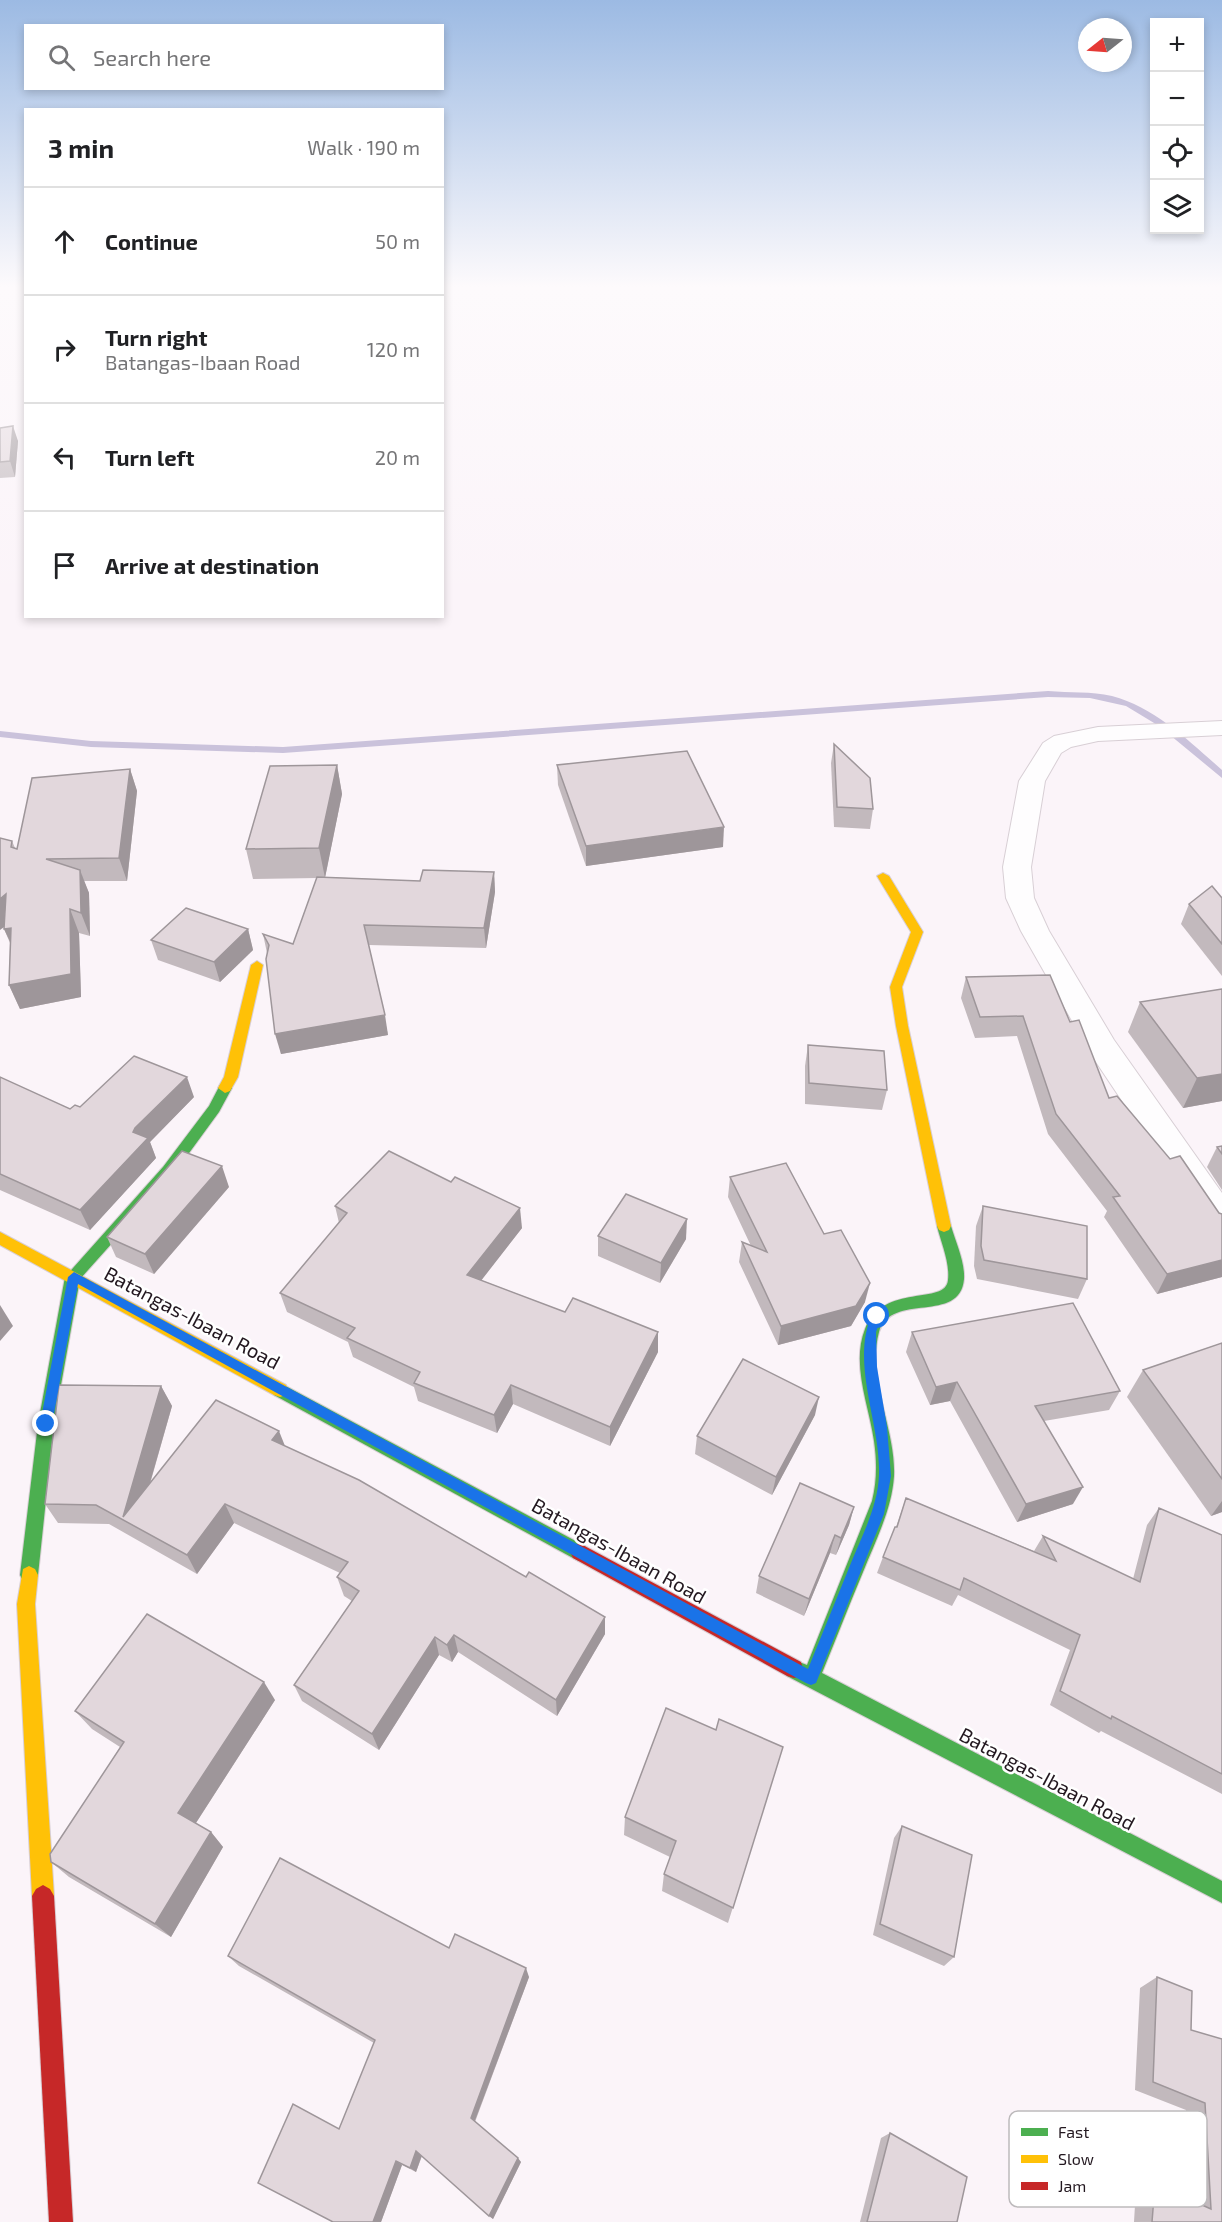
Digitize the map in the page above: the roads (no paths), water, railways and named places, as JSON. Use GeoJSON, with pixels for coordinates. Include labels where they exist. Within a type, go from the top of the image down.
{"type":"FeatureCollection","features":[{"type":"Feature","properties":{"kind":"street"},"geometry":{"type":"LineString","coordinates":[[1222,728],[1098,734],[1063,741],[1052,748],[1032,781],[1017,867],[1020,898],[1035,931],[1097,1039],[1222,1221]]}},
{"type":"Feature","properties":{"kind":"street"},"geometry":{"type":"LineString","coordinates":[[811,1678],[877,1514],[885,1476],[881,1427],[871,1367],[871,1332],[877,1316],[900,1303],[943,1298],[951,1293],[956,1281],[902,1026],[896,987],[918,932],[884,876]]}},
{"type":"Feature","properties":{"kind":"street"},"geometry":{"type":"LineString","coordinates":[[61,2222],[26,1604],[46,1424],[74,1277],[168,1171],[214,1108],[231,1077],[257,965]]}},
{"type":"Feature","properties":{"kind":"street","name":"Batangas-Ibaan Road"},"geometry":{"type":"LineString","coordinates":[[0,1238],[811,1678],[1222,1892]]}},
{"type":"Feature","properties":{"kind":"waterway"},"geometry":{"type":"LineString","coordinates":[[0,734],[91,744],[283,750],[1048,694],[1090,695],[1110,698],[1146,713],[1222,775]]}}]}
